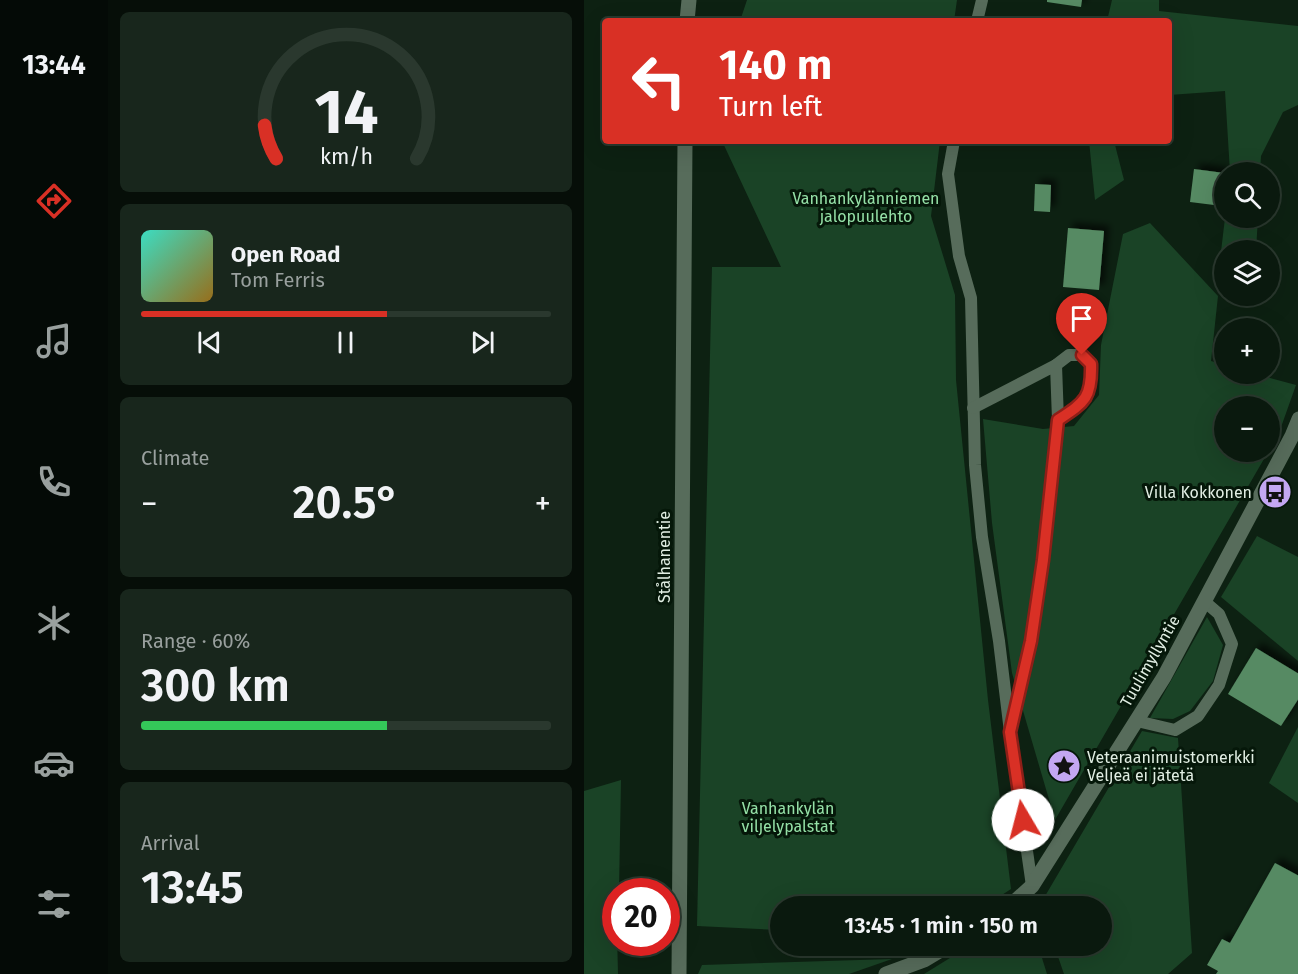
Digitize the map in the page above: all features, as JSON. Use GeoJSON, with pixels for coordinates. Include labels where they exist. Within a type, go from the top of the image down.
{"type":"FeatureCollection","features":[{"type":"Feature","properties":{"kind":"street"},"geometry":{"type":"LineString","coordinates":[[687,18],[689,0]]}},
{"type":"Feature","properties":{"kind":"street","name":"Stålhanentie"},"geometry":{"type":"LineString","coordinates":[[679,974],[685,144]]}},
{"type":"Feature","properties":{"kind":"street","name":"Tuulimyllyntie"},"geometry":{"type":"LineString","coordinates":[[1021,896],[1032,886],[1164,677],[1292,436],[1298,419]]}},
{"type":"Feature","properties":{"kind":"street"},"geometry":{"type":"LineString","coordinates":[[886,974],[931,956]]}},
{"type":"Feature","properties":{"kind":"lane"},"geometry":{"type":"LineString","coordinates":[[978,18],[982,0]]}},
{"type":"Feature","properties":{"kind":"lane"},"geometry":{"type":"LineString","coordinates":[[953,144],[948,174],[959,256],[971,298],[975,465],[982,537],[999,642],[1032,886]]}},
{"type":"Feature","properties":{"kind":"lane"},"geometry":{"type":"LineString","coordinates":[[973,408],[1056,365],[1069,355],[1082,355],[1091,364],[1092,387],[1080,406],[1058,420]]}},
{"type":"Feature","properties":{"kind":"lane"},"geometry":{"type":"LineString","coordinates":[[1010,732],[1033,629],[1043,560],[1058,420],[1056,365]]}},
{"type":"Feature","properties":{"kind":"lane"},"geometry":{"type":"LineString","coordinates":[[1137,721],[1175,730],[1198,716],[1219,685],[1232,644],[1220,614],[1204,601]]}},
{"type":"Feature","properties":{"kind":"green space"},"geometry":{"type":"Polygon","coordinates":[[[747,0],[957,0],[954,18],[741,18],[747,0]]]}},
{"type":"Feature","properties":{"kind":"green space"},"geometry":{"type":"Polygon","coordinates":[[[1112,0],[1159,0],[1159,11],[1298,26],[1298,105],[1283,112],[1261,156],[1261,162],[1229,162],[1225,91],[1172,95],[1172,18],[1108,18],[1112,0]]]}},
{"type":"Feature","properties":{"kind":"green space"},"geometry":{"type":"Polygon","coordinates":[[[723,144],[940,144],[931,216],[955,295],[956,380],[988,700],[1011,889],[1000,896],[770,896],[770,930],[697,926],[712,267],[781,267],[723,144]]]}},
{"type":"Feature","properties":{"kind":"green space"},"geometry":{"type":"Polygon","coordinates":[[[1089,144],[1115,144],[1124,180],[1095,200],[1089,144]]]}},
{"type":"Feature","properties":{"kind":"green space"},"geometry":{"type":"Polygon","coordinates":[[[1150,223],[1214,292],[1214,306],[1217,306],[1211,361],[1214,362],[1214,384],[1280,384],[1280,381],[1296,385],[1280,430],[1280,396],[1214,396],[1214,462],[1262,462],[1055,820],[1012,673],[992,523],[983,419],[1043,429],[1074,426],[1099,395],[1101,345],[1123,234],[1150,223]]]}},
{"type":"Feature","properties":{"kind":"green space"},"geometry":{"type":"Polygon","coordinates":[[[1224,228],[1257,228],[1257,240],[1222,240],[1224,228]]]}},
{"type":"Feature","properties":{"kind":"green space"},"geometry":{"type":"Polygon","coordinates":[[[1257,536],[1298,557],[1298,661],[1221,597],[1257,536]]]}},
{"type":"Feature","properties":{"kind":"green space"},"geometry":{"type":"Polygon","coordinates":[[[1207,617],[1223,645],[1213,681],[1190,711],[1173,719],[1150,718],[1207,617]]]}},
{"type":"Feature","properties":{"kind":"green space"},"geometry":{"type":"Polygon","coordinates":[[[1298,727],[1298,803],[1269,783],[1298,727]]]}},
{"type":"Feature","properties":{"kind":"green space"},"geometry":{"type":"Polygon","coordinates":[[[1142,731],[1178,738],[1192,953],[1168,974],[1064,974],[1058,956],[1112,956],[1112,896],[1045,896],[1142,731]]]}},
{"type":"Feature","properties":{"kind":"green space"},"geometry":{"type":"Polygon","coordinates":[[[621,780],[619,878],[602,878],[602,956],[618,956],[618,974],[584,974],[584,791],[621,780]]]}},
{"type":"Feature","properties":{"kind":"green space"},"geometry":{"type":"Polygon","coordinates":[[[953,956],[1041,956],[1047,974],[924,974],[953,956]]]}},
{"type":"Feature","properties":{"kind":"green space"},"geometry":{"type":"Polygon","coordinates":[[[892,959],[849,974],[698,974],[702,965],[892,959]]]}},
{"type":"Feature","properties":{"kind":"building"},"geometry":{"type":"Polygon","coordinates":[[[1047,0],[1082,0],[1081,7],[1047,2],[1047,0]]]}},
{"type":"Feature","properties":{"kind":"building"},"geometry":{"type":"Polygon","coordinates":[[[1194,169],[1214,172],[1214,205],[1190,202],[1194,169]]]}},
{"type":"Feature","properties":{"kind":"building"},"geometry":{"type":"Polygon","coordinates":[[[1035,184],[1051,185],[1050,212],[1034,211],[1035,184]]]}},
{"type":"Feature","properties":{"kind":"building"},"geometry":{"type":"Polygon","coordinates":[[[1068,228],[1104,231],[1099,290],[1063,287],[1068,228]]]}},
{"type":"Feature","properties":{"kind":"building"},"geometry":{"type":"Polygon","coordinates":[[[1256,648],[1299,674],[1299,698],[1281,726],[1228,694],[1256,648]]]}},
{"type":"Feature","properties":{"kind":"building"},"geometry":{"type":"Polygon","coordinates":[[[1275,863],[1299,876],[1299,974],[1216,974],[1218,971],[1207,965],[1222,939],[1230,943],[1275,863]]]}},
{"type":"Feature","properties":{"kind":"place","name":"Villa Kokkonen"},"geometry":{"type":"Point","coordinates":[1275,492]}},
{"type":"Feature","properties":{"kind":"place","name":"Veteraanimuistomerkki Veljeä ei jätetä"},"geometry":{"type":"Point","coordinates":[1064,766]}},
{"type":"Feature","properties":{"kind":"route"},"geometry":{"type":"LineString","coordinates":[[1023,820],[1010,732],[1031,641],[1043,560],[1058,420],[1080,406],[1092,387],[1091,364],[1082,355]]}},
{"type":"Feature","properties":{"kind":"park label","name":"Vanhankylänniemen jalopuulehto"},"geometry":{"type":"Point","coordinates":[866,207]}},
{"type":"Feature","properties":{"kind":"park label","name":"Vanhankylän viljelypalstat"},"geometry":{"type":"Point","coordinates":[788,817]}}]}
